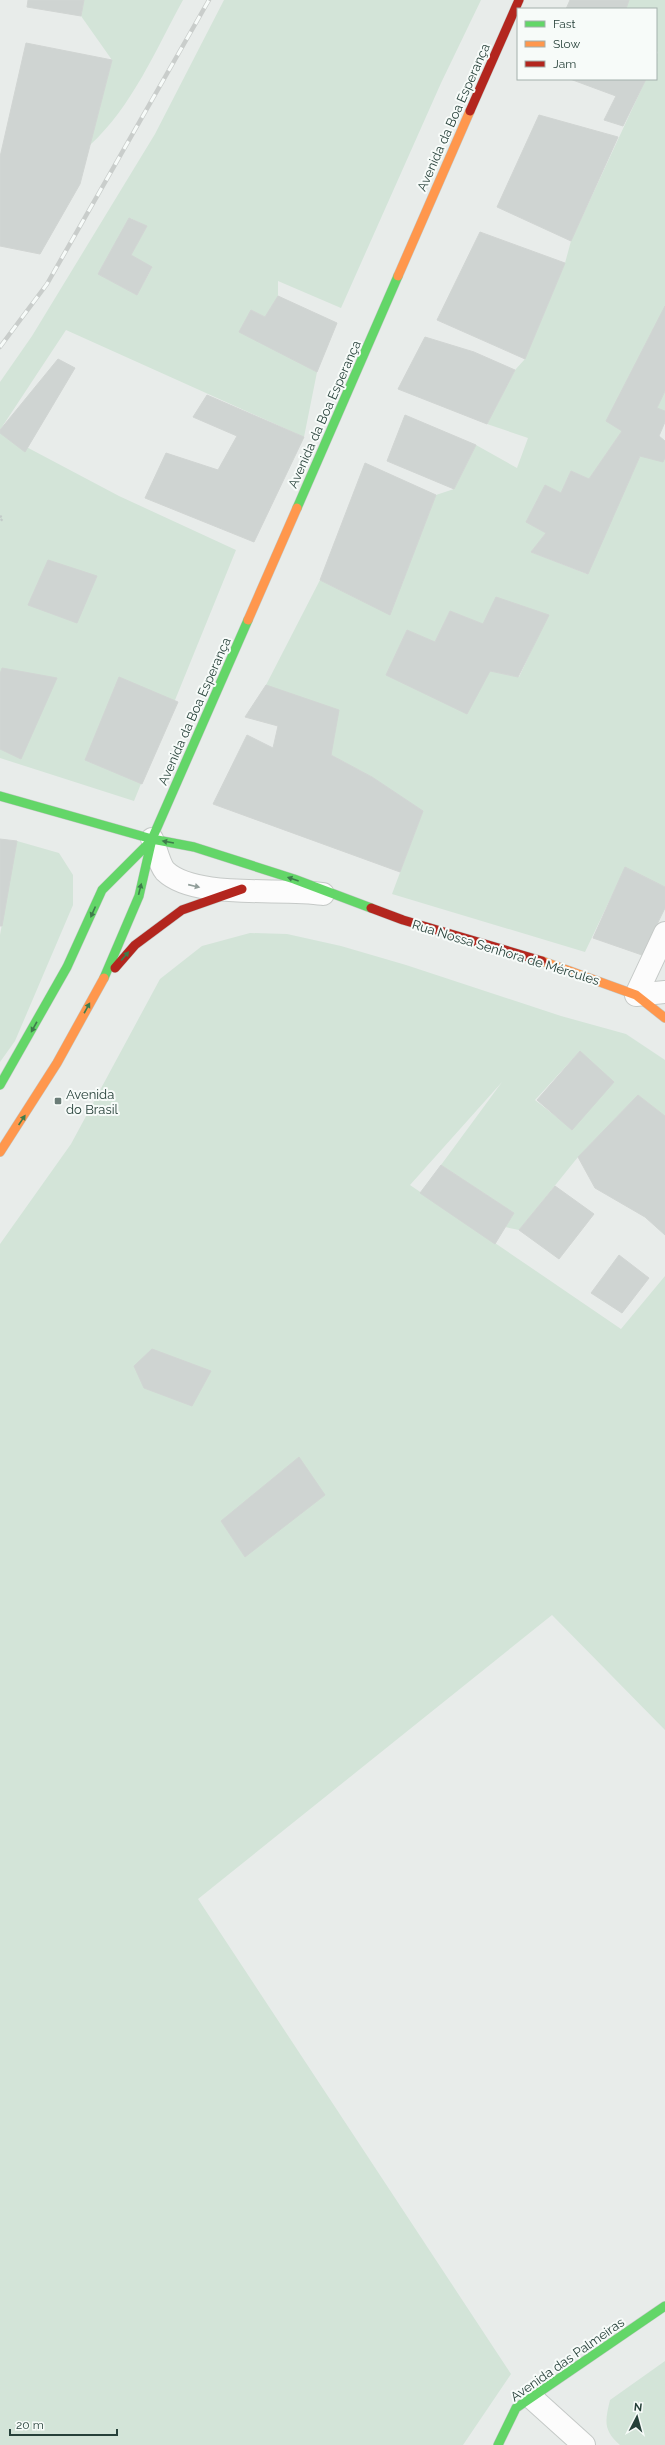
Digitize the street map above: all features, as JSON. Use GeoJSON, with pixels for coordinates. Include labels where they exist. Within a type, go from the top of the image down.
{"type":"FeatureCollection","features":[{"type":"Feature","properties":{"kind":"street","name":"Avenida da Boa Esperança"},"geometry":{"type":"LineString","coordinates":[[152,839],[518,0]]}},
{"type":"Feature","properties":{"kind":"street","name":"Rua Nossa Senhora de Mércules"},"geometry":{"type":"LineString","coordinates":[[0,796],[152,839],[194,847],[294,879],[403,920],[554,965],[636,995],[665,1018]]}},
{"type":"Feature","properties":{"kind":"street","name":"Rua Nossa Senhora de Mércules"},"geometry":{"type":"LineString","coordinates":[[152,839],[164,870],[186,884],[206,889],[302,891],[342,898]]}},
{"type":"Feature","properties":{"kind":"street"},"geometry":{"type":"LineString","coordinates":[[0,1152],[41,1091],[100,986],[136,904],[152,839]]}},
{"type":"Feature","properties":{"kind":"street"},"geometry":{"type":"LineString","coordinates":[[0,1085],[67,968],[102,890],[152,839]]}},
{"type":"Feature","properties":{"kind":"street"},"geometry":{"type":"LineString","coordinates":[[100,986],[135,945],[182,910],[242,890]]}},
{"type":"Feature","properties":{"kind":"street"},"geometry":{"type":"LineString","coordinates":[[636,995],[665,933]]}},
{"type":"Feature","properties":{"kind":"street"},"geometry":{"type":"LineString","coordinates":[[636,995],[665,992]]}},
{"type":"Feature","properties":{"kind":"street","name":"Avenida das Palmeiras"},"geometry":{"type":"LineString","coordinates":[[498,2445],[516,2408],[665,2306]]}},
{"type":"Feature","properties":{"kind":"street"},"geometry":{"type":"LineString","coordinates":[[532,2398],[584,2445]]}},
{"type":"Feature","properties":{"kind":"path"},"geometry":{"type":"LineString","coordinates":[[0,516],[3,518],[0,522]]}},
{"type":"Feature","properties":{"kind":"green space"},"geometry":{"type":"Polygon","coordinates":[[[84,0],[183,0],[131,95],[105,130],[90,145],[112,60],[81,16],[84,0]]]}},
{"type":"Feature","properties":{"kind":"green space"},"geometry":{"type":"Polygon","coordinates":[[[224,0],[481,0],[441,83],[341,308],[278,281],[278,296],[265,317],[251,310],[240,331],[317,372],[304,437],[66,330],[0,430],[0,382],[32,336],[155,134],[224,0]],[[130,218],[98,274],[137,295],[152,268],[131,255],[147,226],[130,218]]]}},
{"type":"Feature","properties":{"kind":"green space"},"geometry":{"type":"Polygon","coordinates":[[[629,0],[665,0],[665,306],[622,431],[589,479],[571,471],[561,493],[545,486],[527,522],[546,533],[531,552],[587,574],[640,456],[665,458],[665,887],[625,868],[585,952],[392,894],[423,811],[372,777],[331,755],[266,685],[320,580],[390,614],[436,495],[454,489],[476,445],[517,468],[528,438],[487,424],[515,370],[525,359],[565,263],[571,241],[646,80],[657,80],[657,8],[626,8],[629,0]],[[450,611],[435,642],[407,630],[386,675],[490,671],[519,677],[548,615],[483,624],[450,611]]]}},
{"type":"Feature","properties":{"kind":"green space"},"geometry":{"type":"Polygon","coordinates":[[[665,391],[665,411],[657,408],[665,391]]]}},
{"type":"Feature","properties":{"kind":"green space"},"geometry":{"type":"Polygon","coordinates":[[[0,433],[119,496],[236,550],[134,801],[0,758],[0,433]]]}},
{"type":"Feature","properties":{"kind":"green space"},"geometry":{"type":"Polygon","coordinates":[[[17,841],[59,853],[73,875],[73,905],[15,1041],[0,1062],[0,935],[17,841]]]}},
{"type":"Feature","properties":{"kind":"green space"},"geometry":{"type":"Polygon","coordinates":[[[250,933],[287,934],[341,946],[406,965],[561,1016],[626,1034],[665,1060],[665,1116],[638,1095],[578,1157],[519,1230],[505,1227],[514,1213],[441,1165],[502,1082],[410,1185],[621,1329],[665,1276],[665,1730],[552,1615],[198,1899],[511,2374],[463,2445],[0,2445],[0,1244],[71,1144],[160,979],[202,946],[250,933]],[[580,1051],[535,1100],[572,1129],[580,1051]]]}},
{"type":"Feature","properties":{"kind":"green space"},"geometry":{"type":"Polygon","coordinates":[[[665,2361],[665,2445],[620,2445],[614,2440],[608,2430],[606,2420],[610,2400],[665,2361]]]}},
{"type":"Feature","properties":{"kind":"building"},"geometry":{"type":"Polygon","coordinates":[[[28,0],[84,0],[81,16],[27,7],[28,0]]]}},
{"type":"Feature","properties":{"kind":"building"},"geometry":{"type":"Polygon","coordinates":[[[570,0],[629,0],[626,8],[566,8],[570,0]]]}},
{"type":"Feature","properties":{"kind":"building"},"geometry":{"type":"Polygon","coordinates":[[[26,43],[112,60],[80,184],[40,254],[0,246],[0,157],[26,43]]]}},
{"type":"Feature","properties":{"kind":"building"},"geometry":{"type":"Polygon","coordinates":[[[573,80],[646,80],[623,126],[604,120],[616,96],[573,80]]]}},
{"type":"Feature","properties":{"kind":"building"},"geometry":{"type":"Polygon","coordinates":[[[539,115],[618,137],[571,241],[497,207],[539,115]]]}},
{"type":"Feature","properties":{"kind":"building"},"geometry":{"type":"Polygon","coordinates":[[[129,218],[147,226],[131,255],[152,267],[137,295],[98,274],[129,218]]]}},
{"type":"Feature","properties":{"kind":"building"},"geometry":{"type":"Polygon","coordinates":[[[480,232],[565,263],[525,359],[437,320],[480,232]]]}},
{"type":"Feature","properties":{"kind":"building"},"geometry":{"type":"Polygon","coordinates":[[[278,296],[337,323],[317,372],[239,332],[251,310],[265,317],[278,296]]]}},
{"type":"Feature","properties":{"kind":"building"},"geometry":{"type":"Polygon","coordinates":[[[665,306],[665,391],[657,408],[665,411],[665,422],[659,436],[665,441],[665,458],[663,462],[640,456],[588,574],[531,552],[546,533],[526,522],[545,485],[561,493],[571,471],[589,479],[622,431],[606,421],[665,306]]]}},
{"type":"Feature","properties":{"kind":"building"},"geometry":{"type":"Polygon","coordinates":[[[425,337],[474,352],[515,370],[487,424],[398,389],[425,337]]]}},
{"type":"Feature","properties":{"kind":"building"},"geometry":{"type":"Polygon","coordinates":[[[58,359],[75,368],[25,452],[0,433],[0,430],[58,359]]]}},
{"type":"Feature","properties":{"kind":"building"},"geometry":{"type":"Polygon","coordinates":[[[207,395],[304,437],[254,542],[145,498],[166,453],[218,470],[237,436],[193,417],[207,395]]]}},
{"type":"Feature","properties":{"kind":"building"},"geometry":{"type":"Polygon","coordinates":[[[405,415],[476,445],[454,489],[387,461],[405,415]]]}},
{"type":"Feature","properties":{"kind":"building"},"geometry":{"type":"Polygon","coordinates":[[[365,463],[436,495],[390,615],[320,580],[365,463]]]}},
{"type":"Feature","properties":{"kind":"building"},"geometry":{"type":"Polygon","coordinates":[[[48,560],[97,576],[77,623],[28,605],[48,560]]]}},
{"type":"Feature","properties":{"kind":"building"},"geometry":{"type":"Polygon","coordinates":[[[496,597],[549,615],[518,677],[490,671],[467,714],[386,675],[407,630],[435,642],[450,611],[483,624],[496,597]]]}},
{"type":"Feature","properties":{"kind":"building"},"geometry":{"type":"Polygon","coordinates":[[[2,668],[57,678],[21,759],[0,749],[0,674],[2,668]]]}},
{"type":"Feature","properties":{"kind":"building"},"geometry":{"type":"Polygon","coordinates":[[[119,677],[178,702],[142,784],[85,760],[119,677]]]}},
{"type":"Feature","properties":{"kind":"building"},"geometry":{"type":"Polygon","coordinates":[[[266,685],[339,710],[331,755],[372,777],[423,811],[400,872],[213,804],[247,735],[273,748],[278,726],[245,717],[266,685]]]}},
{"type":"Feature","properties":{"kind":"building"},"geometry":{"type":"Polygon","coordinates":[[[0,839],[17,841],[2,926],[0,926],[0,839]]]}},
{"type":"Feature","properties":{"kind":"building"},"geometry":{"type":"Polygon","coordinates":[[[625,867],[665,887],[665,908],[642,955],[593,938],[625,867]]]}},
{"type":"Feature","properties":{"kind":"building"},"geometry":{"type":"Polygon","coordinates":[[[580,1051],[614,1082],[572,1130],[537,1100],[580,1051]]]}},
{"type":"Feature","properties":{"kind":"building"},"geometry":{"type":"Polygon","coordinates":[[[638,1095],[665,1116],[665,1235],[645,1217],[595,1188],[578,1157],[638,1095]]]}},
{"type":"Feature","properties":{"kind":"building"},"geometry":{"type":"Polygon","coordinates":[[[441,1165],[514,1213],[495,1244],[420,1193],[441,1165]]]}},
{"type":"Feature","properties":{"kind":"building"},"geometry":{"type":"Polygon","coordinates":[[[555,1186],[594,1214],[559,1259],[519,1230],[555,1186]]]}},
{"type":"Feature","properties":{"kind":"building"},"geometry":{"type":"Polygon","coordinates":[[[619,1255],[649,1278],[622,1313],[591,1293],[619,1255]]]}},
{"type":"Feature","properties":{"kind":"building"},"geometry":{"type":"Polygon","coordinates":[[[152,1349],[211,1371],[192,1406],[144,1388],[134,1366],[152,1349]]]}},
{"type":"Feature","properties":{"kind":"building"},"geometry":{"type":"Polygon","coordinates":[[[299,1457],[325,1495],[245,1557],[221,1521],[299,1457]]]}},
{"type":"Feature","properties":{"kind":"railway"},"geometry":{"type":"LineString","coordinates":[[0,347],[47,284],[209,0]]}},
{"type":"Feature","properties":{"kind":"traffic: fast"},"geometry":{"type":"LineString","coordinates":[[297,508],[398,276]]}},
{"type":"Feature","properties":{"kind":"traffic: fast"},"geometry":{"type":"LineString","coordinates":[[104,978],[139,896],[152,839],[248,620]]}},
{"type":"Feature","properties":{"kind":"traffic: fast"},"geometry":{"type":"LineString","coordinates":[[0,796],[152,839],[194,847],[294,879],[371,908]]}},
{"type":"Feature","properties":{"kind":"traffic: fast"},"geometry":{"type":"LineString","coordinates":[[0,1085],[67,967],[102,890],[152,840]]}},
{"type":"Feature","properties":{"kind":"traffic: fast"},"geometry":{"type":"LineString","coordinates":[[498,2445],[516,2408],[665,2306]]}},
{"type":"Feature","properties":{"kind":"traffic: slow"},"geometry":{"type":"LineString","coordinates":[[398,276],[470,111]]}},
{"type":"Feature","properties":{"kind":"traffic: slow"},"geometry":{"type":"LineString","coordinates":[[248,620],[297,508]]}},
{"type":"Feature","properties":{"kind":"traffic: slow"},"geometry":{"type":"LineString","coordinates":[[542,961],[636,995],[665,1018]]}},
{"type":"Feature","properties":{"kind":"traffic: slow"},"geometry":{"type":"LineString","coordinates":[[0,1152],[57,1063],[104,978]]}},
{"type":"Feature","properties":{"kind":"traffic: jam"},"geometry":{"type":"LineString","coordinates":[[470,111],[519,0]]}},
{"type":"Feature","properties":{"kind":"traffic: jam"},"geometry":{"type":"LineString","coordinates":[[115,968],[135,945],[182,910],[242,889]]}},
{"type":"Feature","properties":{"kind":"traffic: jam"},"geometry":{"type":"LineString","coordinates":[[371,908],[403,920],[542,961]]}},
{"type":"Feature","properties":{"kind":"place","name":"Avenida do Brasil"},"geometry":{"type":"Point","coordinates":[58,1101]}}]}
